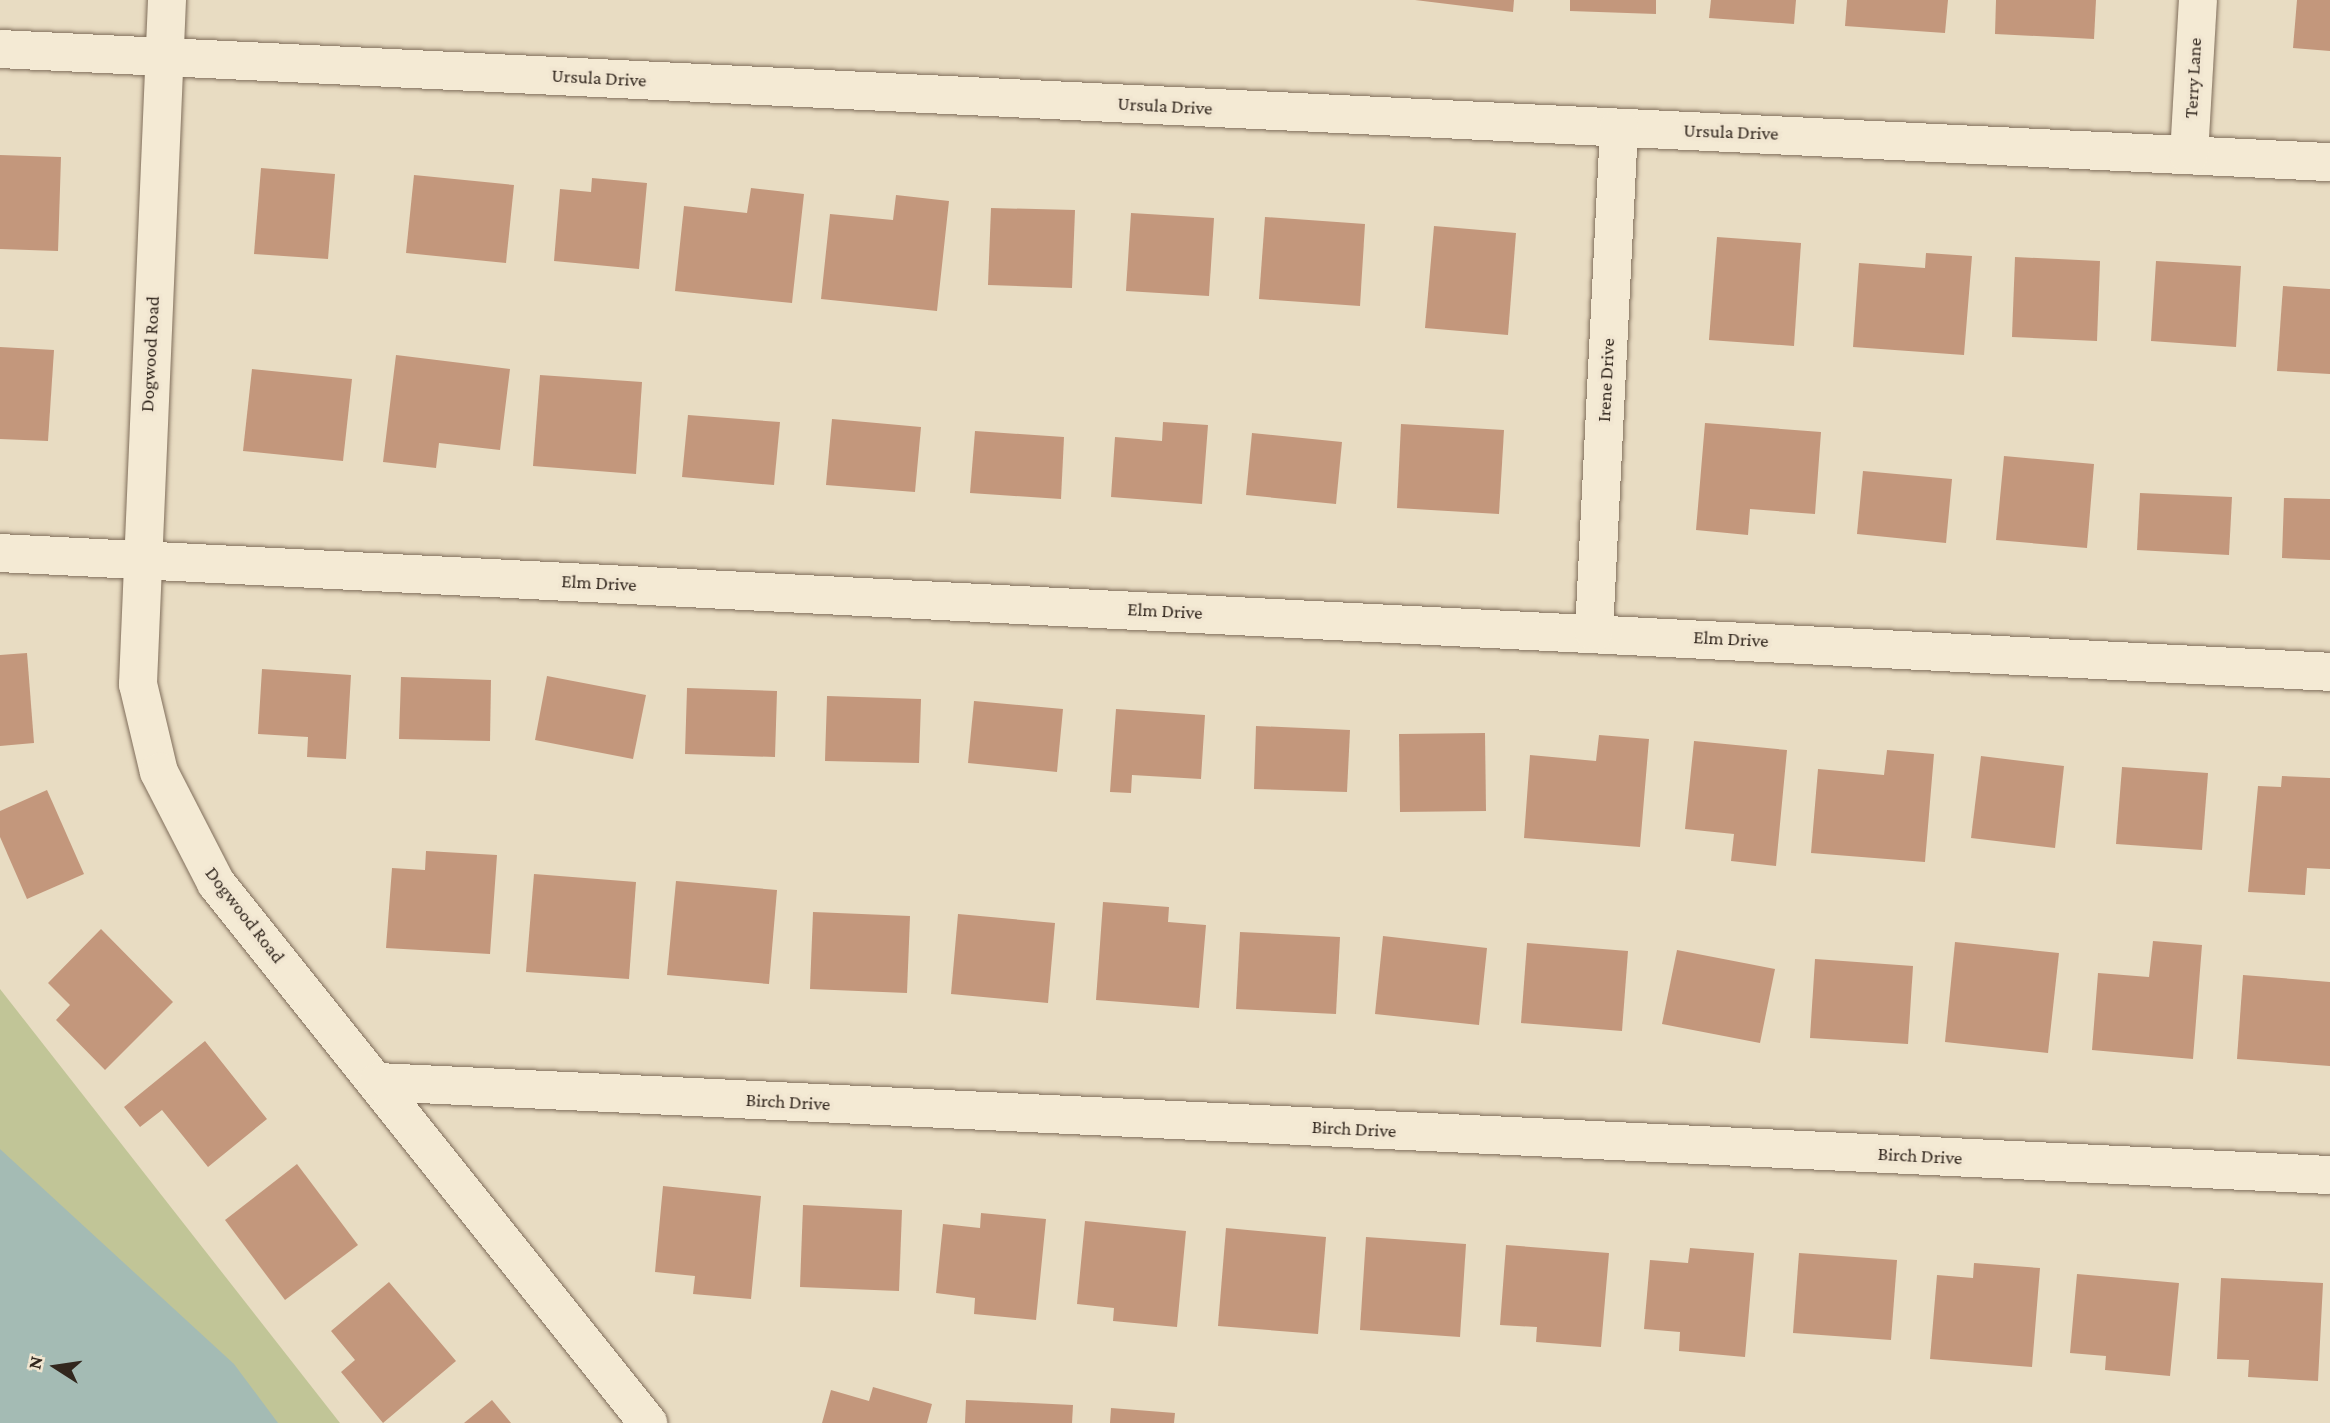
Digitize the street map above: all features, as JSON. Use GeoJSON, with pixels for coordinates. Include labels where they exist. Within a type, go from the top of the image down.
{"type":"FeatureCollection","features":[{"type":"Feature","properties":{"kind":"street","name":"Dogwood Road"},"geometry":{"type":"LineString","coordinates":[[167,0],[141,561],[138,684],[159,772],[180,822],[216,883],[378,1082],[648,1423]]}},
{"type":"Feature","properties":{"kind":"street","name":"Terry Lane"},"geometry":{"type":"LineString","coordinates":[[2189,155],[2198,0]]}},
{"type":"Feature","properties":{"kind":"street","name":"Ursula Drive"},"geometry":{"type":"LineString","coordinates":[[0,49],[2330,162]]}},
{"type":"Feature","properties":{"kind":"street","name":"Irene Drive"},"geometry":{"type":"LineString","coordinates":[[1594,632],[1619,128]]}},
{"type":"Feature","properties":{"kind":"street","name":"Elm Drive"},"geometry":{"type":"LineString","coordinates":[[0,553],[1594,632],[2330,672]]}},
{"type":"Feature","properties":{"kind":"street","name":"Birch Drive"},"geometry":{"type":"LineString","coordinates":[[378,1082],[2330,1175]]}},
{"type":"Feature","properties":{"kind":"green space"},"geometry":{"type":"Polygon","coordinates":[[[0,989],[340,1423],[0,1423],[0,989]]]}},
{"type":"Feature","properties":{"kind":"water"},"geometry":{"type":"Polygon","coordinates":[[[0,1149],[234,1364],[278,1423],[0,1423],[0,1149]]]}},
{"type":"Feature","properties":{"kind":"building"},"geometry":{"type":"Polygon","coordinates":[[[1415,0],[1514,0],[1513,12],[1415,0]]]}},
{"type":"Feature","properties":{"kind":"building"},"geometry":{"type":"Polygon","coordinates":[[[1570,0],[1656,0],[1656,14],[1570,11],[1570,0]]]}},
{"type":"Feature","properties":{"kind":"building"},"geometry":{"type":"Polygon","coordinates":[[[1711,0],[1796,0],[1794,24],[1709,18],[1711,0]]]}},
{"type":"Feature","properties":{"kind":"building"},"geometry":{"type":"Polygon","coordinates":[[[1847,0],[1948,0],[1945,33],[1845,26],[1847,0]]]}},
{"type":"Feature","properties":{"kind":"building"},"geometry":{"type":"Polygon","coordinates":[[[1996,0],[2096,0],[2094,39],[1995,34],[1996,0]]]}},
{"type":"Feature","properties":{"kind":"building"},"geometry":{"type":"Polygon","coordinates":[[[2297,0],[2330,0],[2330,51],[2293,48],[2297,0]]]}},
{"type":"Feature","properties":{"kind":"building"},"geometry":{"type":"Polygon","coordinates":[[[0,155],[61,157],[58,251],[0,249],[0,155]]]}},
{"type":"Feature","properties":{"kind":"building"},"geometry":{"type":"Polygon","coordinates":[[[261,168],[335,174],[328,259],[254,254],[261,168]]]}},
{"type":"Feature","properties":{"kind":"building"},"geometry":{"type":"Polygon","coordinates":[[[414,175],[514,185],[506,263],[406,253],[414,175]]]}},
{"type":"Feature","properties":{"kind":"building"},"geometry":{"type":"Polygon","coordinates":[[[592,178],[647,183],[639,269],[554,261],[560,189],[591,192],[592,178]]]}},
{"type":"Feature","properties":{"kind":"building"},"geometry":{"type":"Polygon","coordinates":[[[751,188],[804,194],[792,303],[675,291],[684,206],[747,213],[751,188]]]}},
{"type":"Feature","properties":{"kind":"building"},"geometry":{"type":"Polygon","coordinates":[[[896,195],[949,201],[937,311],[821,299],[830,214],[893,220],[896,195]]]}},
{"type":"Feature","properties":{"kind":"building"},"geometry":{"type":"Polygon","coordinates":[[[991,208],[1075,210],[1072,288],[988,285],[991,208]]]}},
{"type":"Feature","properties":{"kind":"building"},"geometry":{"type":"Polygon","coordinates":[[[1131,213],[1214,218],[1209,296],[1126,291],[1131,213]]]}},
{"type":"Feature","properties":{"kind":"building"},"geometry":{"type":"Polygon","coordinates":[[[1265,217],[1365,224],[1360,306],[1259,299],[1265,217]]]}},
{"type":"Feature","properties":{"kind":"building"},"geometry":{"type":"Polygon","coordinates":[[[1434,226],[1516,233],[1508,335],[1425,328],[1434,226]]]}},
{"type":"Feature","properties":{"kind":"building"},"geometry":{"type":"Polygon","coordinates":[[[1717,237],[1801,243],[1794,346],[1709,340],[1717,237]]]}},
{"type":"Feature","properties":{"kind":"building"},"geometry":{"type":"Polygon","coordinates":[[[1926,253],[1972,256],[1964,355],[1853,347],[1859,263],[1925,268],[1926,253]]]}},
{"type":"Feature","properties":{"kind":"building"},"geometry":{"type":"Polygon","coordinates":[[[2015,257],[2100,261],[2097,341],[2012,337],[2015,257]]]}},
{"type":"Feature","properties":{"kind":"building"},"geometry":{"type":"Polygon","coordinates":[[[2156,261],[2241,266],[2236,347],[2151,341],[2156,261]]]}},
{"type":"Feature","properties":{"kind":"building"},"geometry":{"type":"Polygon","coordinates":[[[2283,286],[2330,289],[2330,374],[2277,371],[2283,286]]]}},
{"type":"Feature","properties":{"kind":"building"},"geometry":{"type":"Polygon","coordinates":[[[0,347],[54,350],[48,441],[0,439],[0,347]]]}},
{"type":"Feature","properties":{"kind":"building"},"geometry":{"type":"Polygon","coordinates":[[[396,355],[510,369],[500,450],[439,443],[436,468],[383,462],[396,355]]]}},
{"type":"Feature","properties":{"kind":"building"},"geometry":{"type":"Polygon","coordinates":[[[252,369],[352,379],[343,461],[243,451],[252,369]]]}},
{"type":"Feature","properties":{"kind":"building"},"geometry":{"type":"Polygon","coordinates":[[[540,375],[642,382],[636,474],[533,466],[540,375]]]}},
{"type":"Feature","properties":{"kind":"building"},"geometry":{"type":"Polygon","coordinates":[[[688,415],[780,422],[774,485],[682,477],[688,415]]]}},
{"type":"Feature","properties":{"kind":"building"},"geometry":{"type":"Polygon","coordinates":[[[832,419],[921,427],[915,492],[826,485],[832,419]]]}},
{"type":"Feature","properties":{"kind":"building"},"geometry":{"type":"Polygon","coordinates":[[[1163,422],[1208,425],[1202,504],[1111,497],[1115,437],[1162,441],[1163,422]]]}},
{"type":"Feature","properties":{"kind":"building"},"geometry":{"type":"Polygon","coordinates":[[[1705,423],[1821,432],[1815,514],[1750,509],[1748,535],[1696,530],[1705,423]]]}},
{"type":"Feature","properties":{"kind":"building"},"geometry":{"type":"Polygon","coordinates":[[[1401,424],[1504,430],[1499,514],[1397,508],[1401,424]]]}},
{"type":"Feature","properties":{"kind":"building"},"geometry":{"type":"Polygon","coordinates":[[[975,431],[1064,437],[1061,499],[970,493],[975,431]]]}},
{"type":"Feature","properties":{"kind":"building"},"geometry":{"type":"Polygon","coordinates":[[[1252,433],[1342,442],[1336,504],[1246,495],[1252,433]]]}},
{"type":"Feature","properties":{"kind":"building"},"geometry":{"type":"Polygon","coordinates":[[[2004,456],[2094,464],[2087,548],[1996,540],[2004,456]]]}},
{"type":"Feature","properties":{"kind":"building"},"geometry":{"type":"Polygon","coordinates":[[[1863,471],[1952,479],[1946,543],[1857,534],[1863,471]]]}},
{"type":"Feature","properties":{"kind":"building"},"geometry":{"type":"Polygon","coordinates":[[[2140,493],[2232,497],[2229,555],[2137,550],[2140,493]]]}},
{"type":"Feature","properties":{"kind":"building"},"geometry":{"type":"Polygon","coordinates":[[[2284,498],[2330,499],[2330,560],[2282,558],[2284,498]]]}},
{"type":"Feature","properties":{"kind":"building"},"geometry":{"type":"Polygon","coordinates":[[[27,653],[34,743],[0,746],[0,655],[27,653]]]}},
{"type":"Feature","properties":{"kind":"building"},"geometry":{"type":"Polygon","coordinates":[[[262,669],[351,675],[346,759],[307,757],[308,737],[258,734],[262,669]]]}},
{"type":"Feature","properties":{"kind":"building"},"geometry":{"type":"Polygon","coordinates":[[[547,676],[646,695],[633,759],[535,740],[547,676]]]}},
{"type":"Feature","properties":{"kind":"building"},"geometry":{"type":"Polygon","coordinates":[[[401,677],[491,680],[490,741],[399,739],[401,677]]]}},
{"type":"Feature","properties":{"kind":"building"},"geometry":{"type":"Polygon","coordinates":[[[687,688],[777,691],[775,757],[685,754],[687,688]]]}},
{"type":"Feature","properties":{"kind":"building"},"geometry":{"type":"Polygon","coordinates":[[[827,696],[921,699],[919,763],[825,761],[827,696]]]}},
{"type":"Feature","properties":{"kind":"building"},"geometry":{"type":"Polygon","coordinates":[[[974,701],[1063,709],[1057,772],[968,763],[974,701]]]}},
{"type":"Feature","properties":{"kind":"building"},"geometry":{"type":"Polygon","coordinates":[[[1116,709],[1205,715],[1201,779],[1132,775],[1131,793],[1110,792],[1116,709]]]}},
{"type":"Feature","properties":{"kind":"building"},"geometry":{"type":"Polygon","coordinates":[[[1256,726],[1350,730],[1347,792],[1254,789],[1256,726]]]}},
{"type":"Feature","properties":{"kind":"building"},"geometry":{"type":"Polygon","coordinates":[[[1485,733],[1486,811],[1400,812],[1399,734],[1485,733]]]}},
{"type":"Feature","properties":{"kind":"building"},"geometry":{"type":"Polygon","coordinates":[[[1599,735],[1649,739],[1640,847],[1524,838],[1530,755],[1596,761],[1599,735]]]}},
{"type":"Feature","properties":{"kind":"building"},"geometry":{"type":"Polygon","coordinates":[[[1694,741],[1787,750],[1776,866],[1731,861],[1734,834],[1685,829],[1694,741]]]}},
{"type":"Feature","properties":{"kind":"building"},"geometry":{"type":"Polygon","coordinates":[[[1887,750],[1934,754],[1925,862],[1811,853],[1818,769],[1884,775],[1887,750]]]}},
{"type":"Feature","properties":{"kind":"building"},"geometry":{"type":"Polygon","coordinates":[[[1981,756],[2064,766],[2055,848],[1971,838],[1981,756]]]}},
{"type":"Feature","properties":{"kind":"building"},"geometry":{"type":"Polygon","coordinates":[[[2122,767],[2208,773],[2202,850],[2116,844],[2122,767]]]}},
{"type":"Feature","properties":{"kind":"building"},"geometry":{"type":"Polygon","coordinates":[[[2282,776],[2330,778],[2330,869],[2307,868],[2305,895],[2248,892],[2258,786],[2281,787],[2282,776]]]}},
{"type":"Feature","properties":{"kind":"building"},"geometry":{"type":"Polygon","coordinates":[[[47,790],[84,874],[27,899],[0,837],[0,811],[47,790]]]}},
{"type":"Feature","properties":{"kind":"building"},"geometry":{"type":"Polygon","coordinates":[[[426,851],[497,855],[490,954],[386,948],[392,868],[425,870],[426,851]]]}},
{"type":"Feature","properties":{"kind":"building"},"geometry":{"type":"Polygon","coordinates":[[[534,874],[636,882],[629,979],[526,972],[534,874]]]}},
{"type":"Feature","properties":{"kind":"building"},"geometry":{"type":"Polygon","coordinates":[[[676,881],[777,890],[769,984],[667,975],[676,881]]]}},
{"type":"Feature","properties":{"kind":"building"},"geometry":{"type":"Polygon","coordinates":[[[1103,902],[1169,907],[1168,922],[1206,925],[1199,1008],[1096,1000],[1103,902]]]}},
{"type":"Feature","properties":{"kind":"building"},"geometry":{"type":"Polygon","coordinates":[[[813,912],[910,916],[907,993],[810,989],[813,912]]]}},
{"type":"Feature","properties":{"kind":"building"},"geometry":{"type":"Polygon","coordinates":[[[958,914],[1055,923],[1048,1003],[951,994],[958,914]]]}},
{"type":"Feature","properties":{"kind":"building"},"geometry":{"type":"Polygon","coordinates":[[[101,929],[173,1002],[105,1070],[56,1020],[70,1005],[48,983],[101,929]]]}},
{"type":"Feature","properties":{"kind":"building"},"geometry":{"type":"Polygon","coordinates":[[[1240,932],[1340,937],[1336,1014],[1236,1009],[1240,932]]]}},
{"type":"Feature","properties":{"kind":"building"},"geometry":{"type":"Polygon","coordinates":[[[1383,936],[1487,948],[1479,1025],[1375,1014],[1383,936]]]}},
{"type":"Feature","properties":{"kind":"building"},"geometry":{"type":"Polygon","coordinates":[[[2153,941],[2202,945],[2193,1059],[2092,1050],[2098,973],[2149,977],[2153,941]]]}},
{"type":"Feature","properties":{"kind":"building"},"geometry":{"type":"Polygon","coordinates":[[[1955,942],[2059,953],[2048,1053],[1945,1042],[1955,942]]]}},
{"type":"Feature","properties":{"kind":"building"},"geometry":{"type":"Polygon","coordinates":[[[1527,943],[1628,951],[1622,1031],[1521,1023],[1527,943]]]}},
{"type":"Feature","properties":{"kind":"building"},"geometry":{"type":"Polygon","coordinates":[[[1677,950],[1775,969],[1760,1043],[1662,1024],[1677,950]]]}},
{"type":"Feature","properties":{"kind":"building"},"geometry":{"type":"Polygon","coordinates":[[[1815,959],[1913,966],[1908,1044],[1810,1038],[1815,959]]]}},
{"type":"Feature","properties":{"kind":"building"},"geometry":{"type":"Polygon","coordinates":[[[2243,975],[2330,982],[2330,1066],[2237,1059],[2243,975]]]}},
{"type":"Feature","properties":{"kind":"building"},"geometry":{"type":"Polygon","coordinates":[[[205,1041],[267,1119],[208,1167],[162,1110],[140,1127],[124,1107],[205,1041]]]}},
{"type":"Feature","properties":{"kind":"building"},"geometry":{"type":"Polygon","coordinates":[[[297,1164],[358,1245],[285,1300],[225,1220],[297,1164]]]}},
{"type":"Feature","properties":{"kind":"building"},"geometry":{"type":"Polygon","coordinates":[[[663,1186],[761,1196],[751,1299],[693,1294],[695,1276],[655,1272],[663,1186]]]}},
{"type":"Feature","properties":{"kind":"building"},"geometry":{"type":"Polygon","coordinates":[[[803,1205],[902,1210],[899,1291],[800,1287],[803,1205]]]}},
{"type":"Feature","properties":{"kind":"building"},"geometry":{"type":"Polygon","coordinates":[[[981,1213],[1046,1219],[1036,1320],[974,1314],[975,1298],[936,1293],[943,1224],[980,1228],[981,1213]]]}},
{"type":"Feature","properties":{"kind":"building"},"geometry":{"type":"Polygon","coordinates":[[[1085,1221],[1186,1231],[1177,1327],[1113,1321],[1114,1308],[1077,1304],[1085,1221]]]}},
{"type":"Feature","properties":{"kind":"building"},"geometry":{"type":"Polygon","coordinates":[[[1226,1228],[1326,1237],[1318,1334],[1218,1326],[1226,1228]]]}},
{"type":"Feature","properties":{"kind":"building"},"geometry":{"type":"Polygon","coordinates":[[[1366,1237],[1466,1244],[1460,1337],[1360,1330],[1366,1237]]]}},
{"type":"Feature","properties":{"kind":"building"},"geometry":{"type":"Polygon","coordinates":[[[1506,1245],[1609,1253],[1601,1347],[1536,1342],[1537,1327],[1500,1325],[1506,1245]]]}},
{"type":"Feature","properties":{"kind":"building"},"geometry":{"type":"Polygon","coordinates":[[[1690,1248],[1754,1253],[1745,1357],[1679,1351],[1680,1332],[1644,1329],[1650,1260],[1688,1263],[1690,1248]]]}},
{"type":"Feature","properties":{"kind":"building"},"geometry":{"type":"Polygon","coordinates":[[[1799,1253],[1897,1260],[1891,1340],[1793,1333],[1799,1253]]]}},
{"type":"Feature","properties":{"kind":"building"},"geometry":{"type":"Polygon","coordinates":[[[1974,1263],[2040,1268],[2032,1367],[1930,1359],[1937,1275],[1973,1278],[1974,1263]]]}},
{"type":"Feature","properties":{"kind":"building"},"geometry":{"type":"Polygon","coordinates":[[[2077,1274],[2179,1283],[2170,1376],[2105,1370],[2106,1356],[2070,1353],[2077,1274]]]}},
{"type":"Feature","properties":{"kind":"building"},"geometry":{"type":"Polygon","coordinates":[[[2221,1278],[2323,1283],[2318,1381],[2248,1377],[2249,1360],[2217,1359],[2221,1278]]]}},
{"type":"Feature","properties":{"kind":"building"},"geometry":{"type":"Polygon","coordinates":[[[389,1282],[456,1361],[383,1423],[341,1372],[355,1360],[331,1331],[389,1282]]]}},
{"type":"Feature","properties":{"kind":"building"},"geometry":{"type":"Polygon","coordinates":[[[873,1387],[932,1404],[927,1423],[822,1423],[831,1390],[869,1401],[873,1387]]]}},
{"type":"Feature","properties":{"kind":"building"},"geometry":{"type":"Polygon","coordinates":[[[492,1400],[511,1423],[464,1423],[492,1400]]]}},
{"type":"Feature","properties":{"kind":"building"},"geometry":{"type":"Polygon","coordinates":[[[966,1400],[1073,1405],[1072,1423],[965,1423],[966,1400]]]}},
{"type":"Feature","properties":{"kind":"building"},"geometry":{"type":"Polygon","coordinates":[[[1111,1408],[1175,1413],[1174,1423],[1110,1423],[1111,1408]]]}}]}
